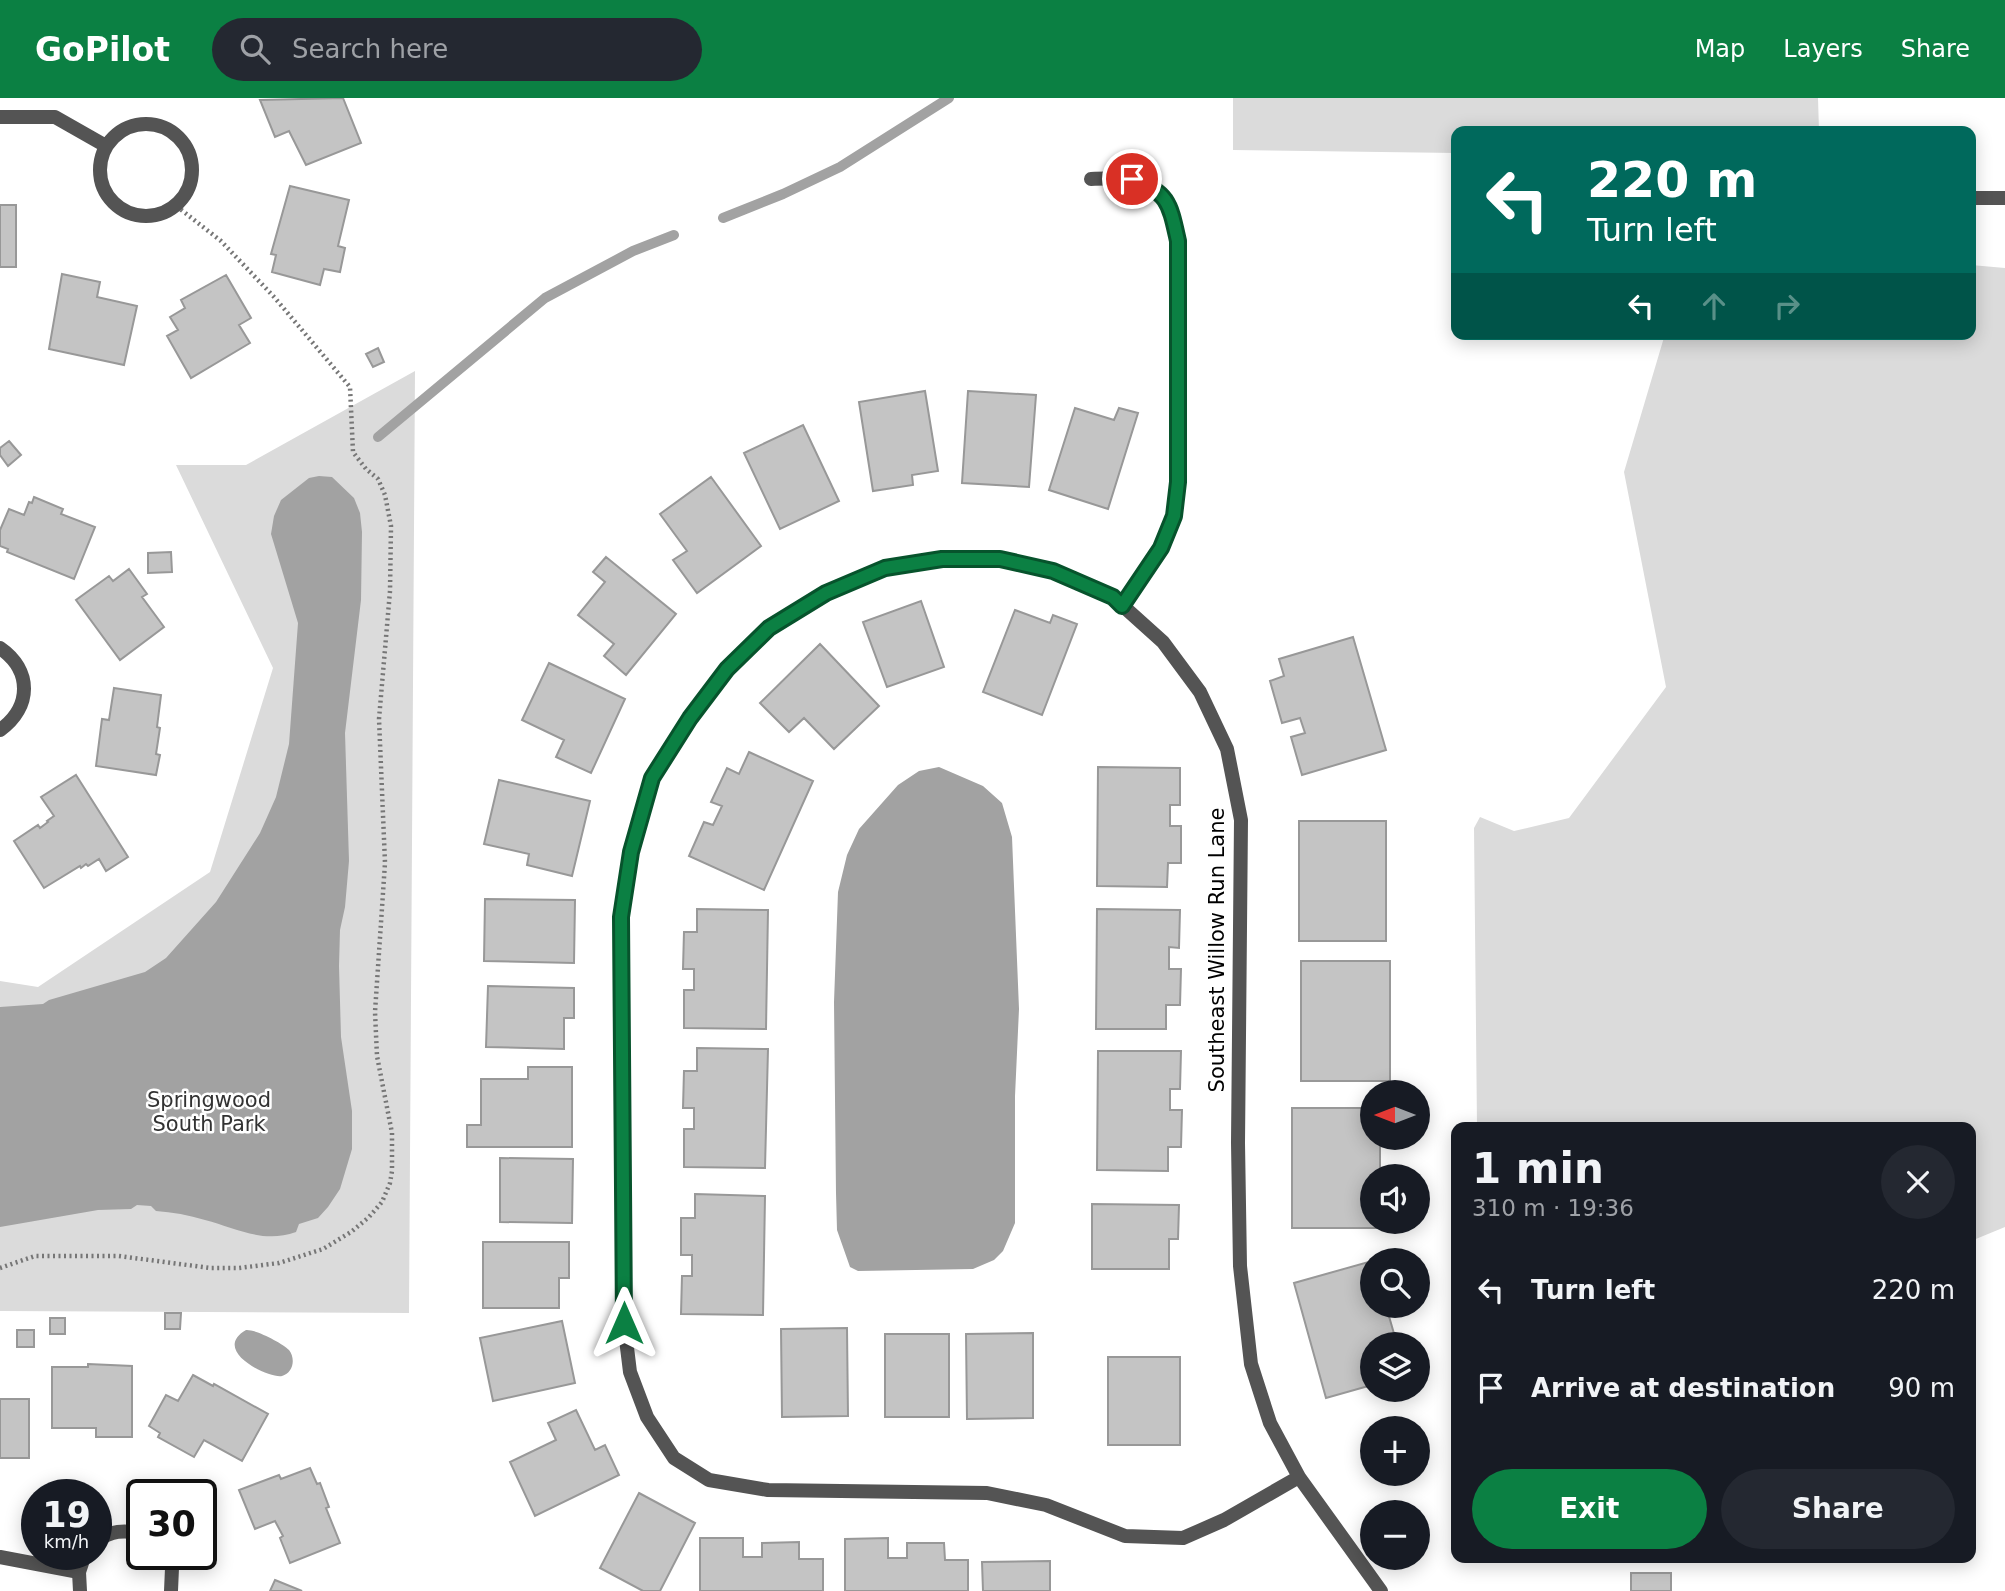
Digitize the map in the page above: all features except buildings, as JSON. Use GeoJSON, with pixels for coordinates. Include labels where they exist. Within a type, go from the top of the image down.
{"type":"FeatureCollection","features":[{"type":"Feature","properties":{"kind":"street"},"geometry":{"type":"LineString","coordinates":[[0,117],[55,117],[106,146]]}},
{"type":"Feature","properties":{"kind":"street"},"geometry":{"type":"LineString","coordinates":[[137,124],[160,125],[174,132],[185,144],[191,158],[192,173],[188,189],[176,205],[155,216],[139,216],[125,211],[113,202],[104,190],[100,175],[106,146],[117,134],[137,124]]}},
{"type":"Feature","properties":{"kind":"street"},"geometry":{"type":"LineString","coordinates":[[1091,179],[1132,179],[1152,186],[1170,205],[1178,241],[1178,482],[1174,516],[1161,548],[1122,606]]}},
{"type":"Feature","properties":{"kind":"street"},"geometry":{"type":"LineString","coordinates":[[1976,198],[2005,198]]}},
{"type":"Feature","properties":{"kind":"street","name":"Southeast Willow Run Lane"},"geometry":{"type":"LineString","coordinates":[[1299,1477],[1224,1520],[1184,1538],[1125,1536],[1046,1505],[987,1493],[768,1490],[709,1480],[674,1458],[647,1417],[631,1372],[624,1323],[621,917],[631,852],[652,778],[690,718],[727,669],[769,628],[826,593],[885,568],[942,559],[1000,559],[1053,571],[1113,597],[1163,642],[1200,692],[1227,749],[1241,820],[1238,1129],[1240,1266],[1251,1364],[1270,1423],[1299,1477],[1381,1591]]}},
{"type":"Feature","properties":{"kind":"street"},"geometry":{"type":"LineString","coordinates":[[0,648],[12,657],[20,669],[24,698],[19,712],[0,730]]}},
{"type":"Feature","properties":{"kind":"street"},"geometry":{"type":"LineString","coordinates":[[0,1557],[79,1572],[80,1591]]}},
{"type":"Feature","properties":{"kind":"street"},"geometry":{"type":"LineString","coordinates":[[171,1591],[172,1570]]}},
{"type":"Feature","properties":{"kind":"path"},"geometry":{"type":"LineString","coordinates":[[0,1268],[36,1256],[119,1256],[210,1268],[279,1263],[323,1249],[351,1232],[382,1202],[393,1171],[392,1133],[377,1056],[375,1012],[385,863],[379,719],[390,591],[391,526],[378,479],[353,452],[350,387],[275,298],[221,241],[176,205]]}},
{"type":"Feature","properties":{"kind":"green space"},"geometry":{"type":"Polygon","coordinates":[[[1233,98],[1818,98],[1819,126],[1451,126],[1451,153],[1233,150],[1233,98]]]}},
{"type":"Feature","properties":{"kind":"green space"},"geometry":{"type":"Polygon","coordinates":[[[1976,265],[2005,268],[2005,1227],[1976,1239],[1976,1122],[1477,1122],[1474,828],[1480,817],[1514,831],[1569,818],[1666,687],[1624,472],[1663,340],[1976,340],[1976,265]]]}},
{"type":"Feature","properties":{"kind":"green space","name":"Springwood South Park"},"geometry":{"type":"Polygon","coordinates":[[[415,371],[409,1313],[0,1311],[0,981],[38,987],[210,872],[273,668],[176,465],[246,465],[415,371]]]}},
{"type":"Feature","properties":{"kind":"shaded area"},"geometry":{"type":"Polygon","coordinates":[[[332,477],[354,498],[360,513],[362,532],[361,600],[345,733],[349,861],[340,930],[339,966],[341,1037],[352,1111],[352,1149],[340,1189],[318,1218],[299,1224],[296,1232],[284,1235],[261,1236],[193,1217],[156,1211],[151,1206],[137,1205],[131,1209],[98,1210],[0,1227],[0,1007],[43,1004],[145,972],[166,958],[216,902],[260,833],[276,797],[289,744],[298,623],[271,534],[274,516],[281,500],[309,478],[332,477]]]}},
{"type":"Feature","properties":{"kind":"shaded area"},"geometry":{"type":"Polygon","coordinates":[[[939,767],[983,786],[1002,803],[1012,837],[1019,1009],[1015,1096],[1015,1223],[1003,1251],[994,1260],[973,1269],[858,1271],[850,1267],[837,1230],[834,1002],[838,892],[847,855],[859,829],[898,785],[919,771],[939,767]]]}},
{"type":"Feature","properties":{"kind":"shaded area"},"geometry":{"type":"Polygon","coordinates":[[[246,1330],[268,1337],[289,1350],[293,1361],[289,1372],[282,1376],[266,1373],[238,1355],[235,1346],[237,1338],[246,1330]]]}},
{"type":"Feature","properties":{"kind":"waterway"},"geometry":{"type":"LineString","coordinates":[[723,218],[840,167],[949,98]]}},
{"type":"Feature","properties":{"kind":"waterway"},"geometry":{"type":"LineString","coordinates":[[378,437],[545,298],[633,251],[674,235]]}},
{"type":"Feature","properties":{"kind":"route"},"geometry":{"type":"LineString","coordinates":[[624,1323],[621,917],[631,852],[652,778],[690,718],[727,669],[769,628],[826,593],[885,568],[942,559],[1000,559],[1053,571],[1113,597],[1122,606],[1161,548],[1174,516],[1178,482],[1178,241],[1170,205],[1152,186],[1132,179]]}}]}
